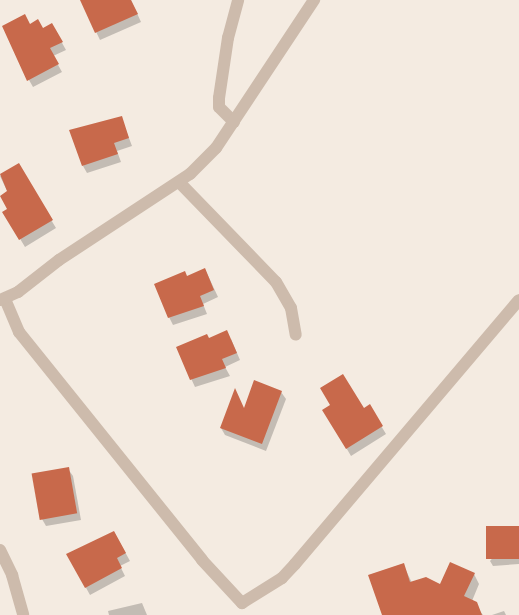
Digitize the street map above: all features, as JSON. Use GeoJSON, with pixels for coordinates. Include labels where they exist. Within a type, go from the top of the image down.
{"type":"FeatureCollection","features":[{"type":"Feature","properties":{"kind":"street"},"geometry":{"type":"LineString","coordinates":[[234,122],[223,112],[218,98],[228,38],[238,0]]}},
{"type":"Feature","properties":{"kind":"street"},"geometry":{"type":"LineString","coordinates":[[314,0],[216,148],[179,182],[3,299],[19,332],[242,609],[282,578],[295,564],[519,300]]}},
{"type":"Feature","properties":{"kind":"street"},"geometry":{"type":"LineString","coordinates":[[179,182],[276,282],[291,308],[296,335]]}},
{"type":"Feature","properties":{"kind":"street"},"geometry":{"type":"LineString","coordinates":[[0,550],[12,575],[22,614]]}},
{"type":"Feature","properties":{"kind":"building"},"geometry":{"type":"Polygon","coordinates":[[[80,0],[131,0],[138,14],[95,33],[80,0]]]}},
{"type":"Feature","properties":{"kind":"building"},"geometry":{"type":"Polygon","coordinates":[[[25,14],[30,24],[38,19],[43,28],[52,23],[63,42],[50,48],[59,64],[27,81],[2,26],[25,14]]]}},
{"type":"Feature","properties":{"kind":"building"},"geometry":{"type":"Polygon","coordinates":[[[122,116],[129,138],[114,143],[118,154],[82,166],[69,130],[122,116]]]}},
{"type":"Feature","properties":{"kind":"building"},"geometry":{"type":"Polygon","coordinates":[[[19,163],[53,220],[19,240],[2,212],[7,209],[0,196],[7,191],[0,174],[19,163]]]}},
{"type":"Feature","properties":{"kind":"building"},"geometry":{"type":"Polygon","coordinates":[[[205,268],[214,290],[200,296],[204,306],[168,318],[154,284],[185,271],[187,276],[205,268]]]}},
{"type":"Feature","properties":{"kind":"building"},"geometry":{"type":"Polygon","coordinates":[[[227,330],[237,353],[222,359],[226,368],[190,380],[176,347],[207,334],[209,338],[227,330]]]}},
{"type":"Feature","properties":{"kind":"building"},"geometry":{"type":"Polygon","coordinates":[[[343,374],[364,408],[370,404],[383,426],[346,449],[322,410],[330,405],[320,388],[343,374]]]}},
{"type":"Feature","properties":{"kind":"building"},"geometry":{"type":"Polygon","coordinates":[[[254,380],[282,391],[262,444],[220,428],[235,388],[244,408],[254,380]]]}},
{"type":"Feature","properties":{"kind":"building"},"geometry":{"type":"Polygon","coordinates":[[[69,467],[77,513],[40,520],[32,474],[69,467]]]}},
{"type":"Feature","properties":{"kind":"building"},"geometry":{"type":"Polygon","coordinates":[[[486,526],[519,526],[519,559],[486,559],[486,526]]]}},
{"type":"Feature","properties":{"kind":"building"},"geometry":{"type":"Polygon","coordinates":[[[114,531],[126,553],[117,558],[122,568],[85,588],[66,554],[114,531]]]}},
{"type":"Feature","properties":{"kind":"building"},"geometry":{"type":"Polygon","coordinates":[[[450,562],[475,573],[464,596],[477,602],[482,615],[382,615],[368,575],[404,563],[410,582],[426,577],[440,584],[450,562]]]}}]}
